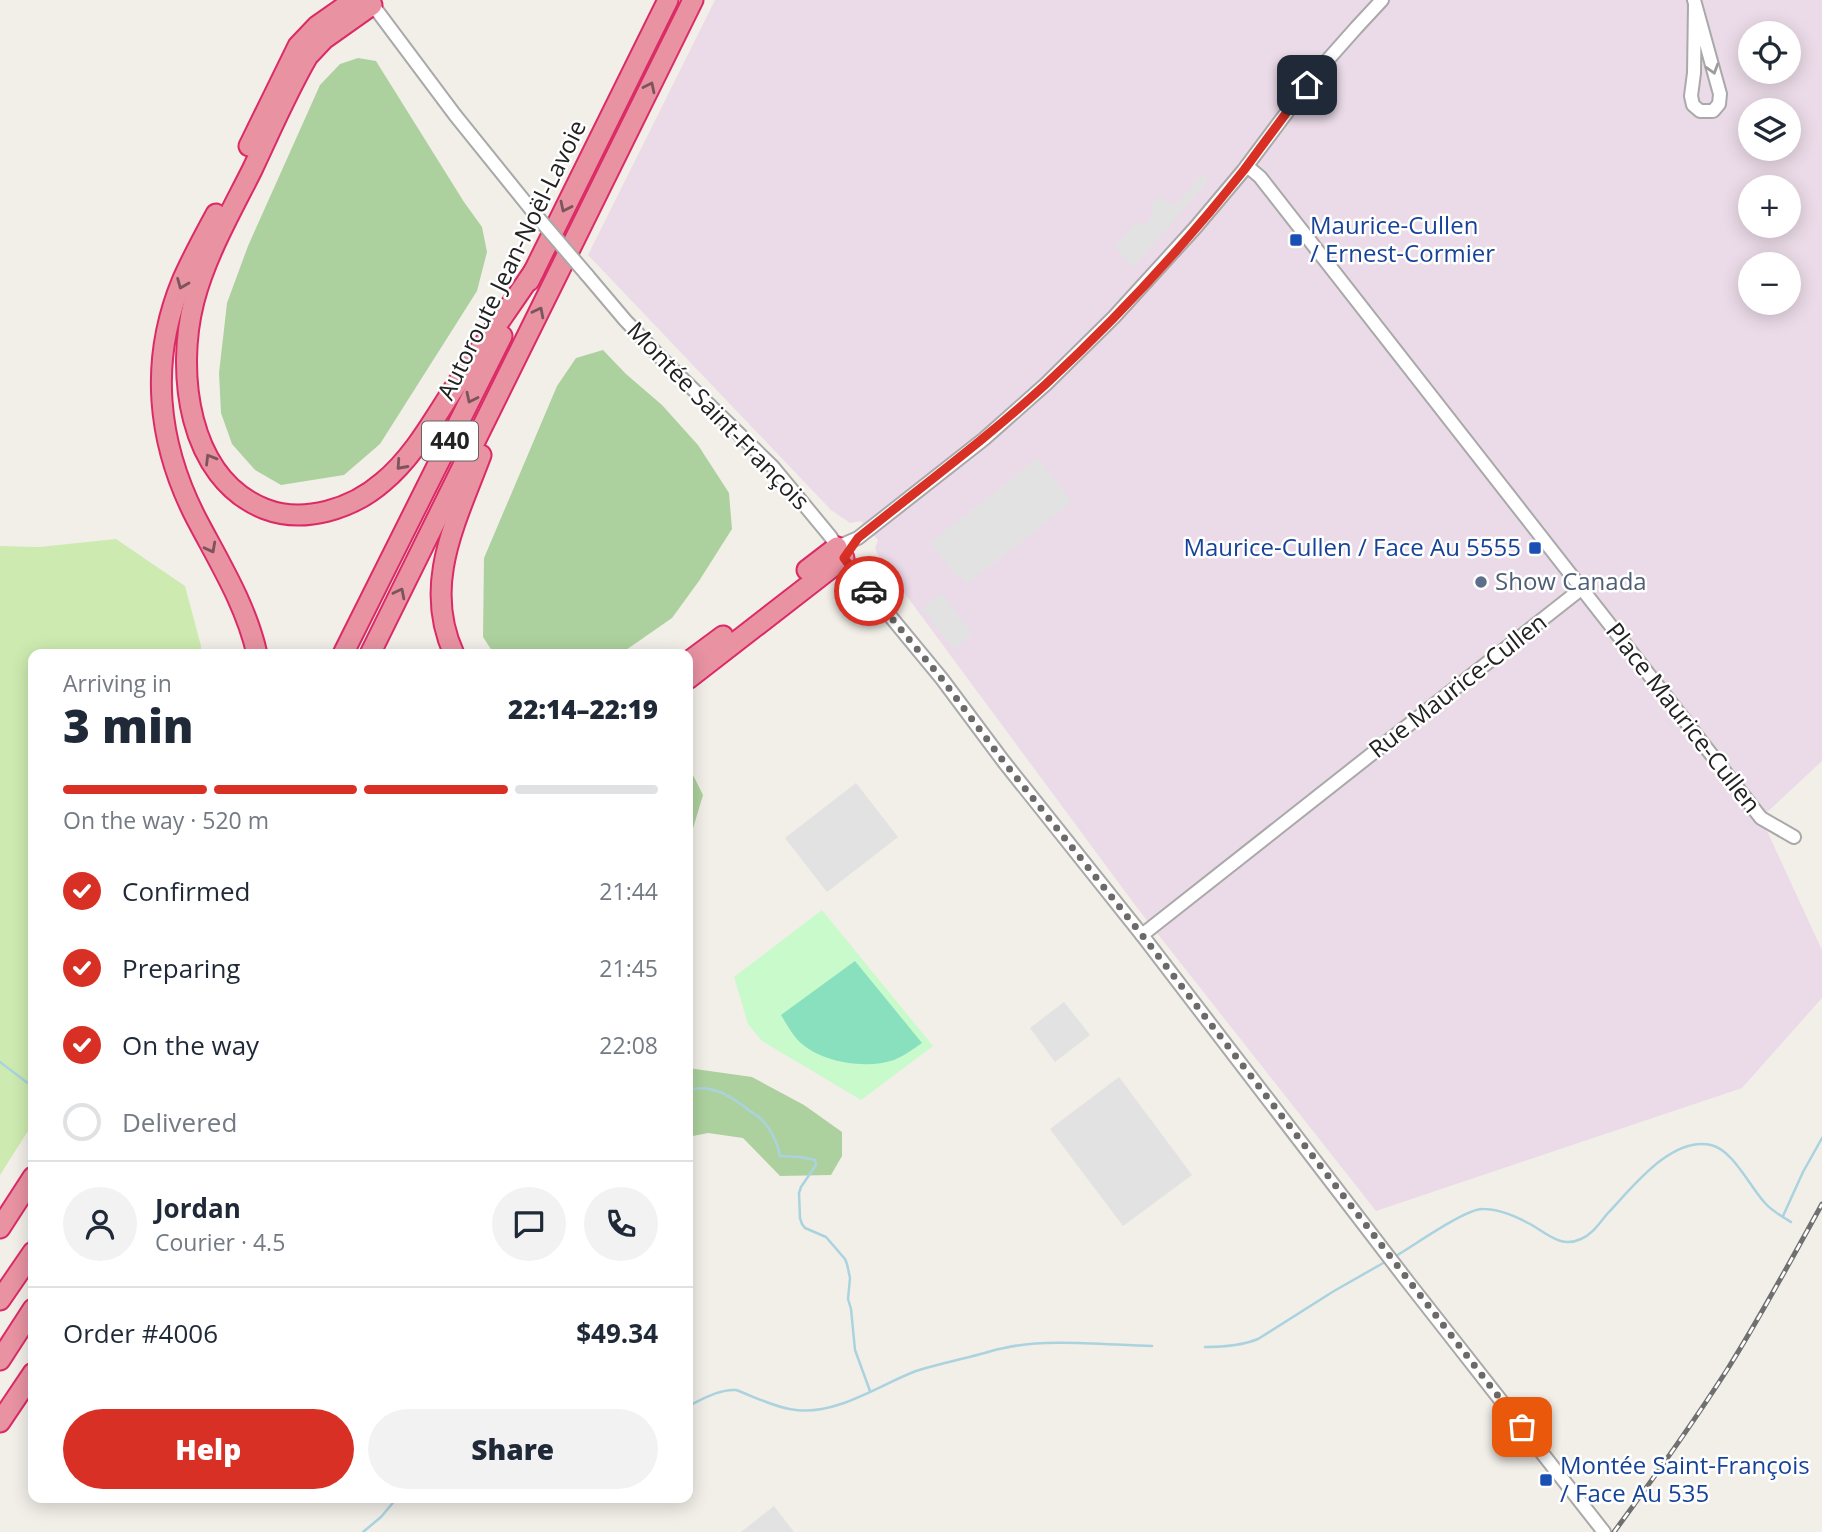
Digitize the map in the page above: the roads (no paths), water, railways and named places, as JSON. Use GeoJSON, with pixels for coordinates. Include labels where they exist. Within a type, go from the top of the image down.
{"type":"FeatureCollection","features":[{"type":"Feature","properties":{"kind":"highway","name":"Autoroute Jean-Noël-Lavoie"},"geometry":{"type":"LineString","coordinates":[[345,649],[668,0]]}},
{"type":"Feature","properties":{"kind":"highway","name":"Autoroute Jean-Noël-Lavoie"},"geometry":{"type":"LineString","coordinates":[[372,649],[693,0]]}},
{"type":"Feature","properties":{"kind":"highway"},"geometry":{"type":"LineString","coordinates":[[365,2],[308,56],[200,280],[189,327],[187,381],[195,425],[213,465],[226,482],[246,499],[278,513],[322,513],[347,505],[368,493],[395,471],[420,441],[534,271]]}},
{"type":"Feature","properties":{"kind":"highway"},"geometry":{"type":"LineString","coordinates":[[255,649],[241,606],[191,508],[173,465],[163,416],[162,359],[172,310],[182,282],[294,52],[310,31],[365,2]]}},
{"type":"Feature","properties":{"kind":"highway"},"geometry":{"type":"LineString","coordinates":[[452,649],[441,611],[440,592],[444,562],[519,352]]}},
{"type":"Feature","properties":{"kind":"highway"},"geometry":{"type":"LineString","coordinates":[[693,658],[840,552]]}},
{"type":"Feature","properties":{"kind":"highway"},"geometry":{"type":"LineString","coordinates":[[693,675],[840,552]]}},
{"type":"Feature","properties":{"kind":"highway"},"geometry":{"type":"LineString","coordinates":[[0,1228],[28,1185]]}},
{"type":"Feature","properties":{"kind":"highway"},"geometry":{"type":"LineString","coordinates":[[0,1300],[28,1259]]}},
{"type":"Feature","properties":{"kind":"highway"},"geometry":{"type":"LineString","coordinates":[[0,1360],[28,1317]]}},
{"type":"Feature","properties":{"kind":"highway"},"geometry":{"type":"LineString","coordinates":[[0,1422],[28,1380]]}},
{"type":"Feature","properties":{"kind":"street"},"geometry":{"type":"LineString","coordinates":[[840,552],[984,439],[1054,376],[1141,289],[1247,166],[1317,72],[1382,0]]}},
{"type":"Feature","properties":{"kind":"street","name":"Montée Saint-François"},"geometry":{"type":"LineString","coordinates":[[365,2],[587,275],[653,350],[773,467],[830,536],[884,610],[934,668],[1011,771],[1142,935],[1604,1532]]}},
{"type":"Feature","properties":{"kind":"street"},"geometry":{"type":"LineString","coordinates":[[1694,2],[1720,94],[1719,104],[1713,111],[1700,111],[1693,105],[1691,96],[1694,73],[1694,2]]}},
{"type":"Feature","properties":{"kind":"street"},"geometry":{"type":"LineString","coordinates":[[1247,166],[1260,177],[1581,589]]}},
{"type":"Feature","properties":{"kind":"street","name":"Place Maurice-Cullen"},"geometry":{"type":"LineString","coordinates":[[1581,589],[1761,818],[1794,837]]}},
{"type":"Feature","properties":{"kind":"street","name":"Rue Maurice-Cullen"},"geometry":{"type":"LineString","coordinates":[[1142,935],[1581,589]]}},
{"type":"Feature","properties":{"kind":"waterway"},"geometry":{"type":"LineString","coordinates":[[0,1062],[28,1083]]}},
{"type":"Feature","properties":{"kind":"waterway"},"geometry":{"type":"LineString","coordinates":[[693,1089],[705,1088],[729,1096],[764,1121],[774,1137],[780,1156],[815,1160],[816,1165],[799,1193],[800,1218],[805,1228],[826,1237],[845,1259],[850,1278],[848,1299],[855,1350],[870,1391]]}},
{"type":"Feature","properties":{"kind":"waterway"},"geometry":{"type":"LineString","coordinates":[[1783,1216],[1822,1138]]}},
{"type":"Feature","properties":{"kind":"waterway"},"geometry":{"type":"LineString","coordinates":[[1394,1257],[1452,1221],[1483,1209],[1512,1215],[1560,1241],[1573,1242],[1593,1231],[1653,1166],[1681,1148],[1696,1144],[1711,1145],[1727,1154],[1765,1203],[1791,1222]]}},
{"type":"Feature","properties":{"kind":"waterway"},"geometry":{"type":"LineString","coordinates":[[1205,1347],[1232,1346],[1258,1339],[1385,1262]]}},
{"type":"Feature","properties":{"kind":"waterway"},"geometry":{"type":"LineString","coordinates":[[693,1404],[717,1393],[736,1390],[796,1410],[827,1408],[858,1398],[916,1371],[1004,1348],[1039,1343],[1152,1346]]}},
{"type":"Feature","properties":{"kind":"waterway"},"geometry":{"type":"LineString","coordinates":[[363,1532],[393,1503]]}},
{"type":"Feature","properties":{"kind":"railway"},"geometry":{"type":"LineString","coordinates":[[1614,1532],[1727,1370],[1822,1204]]}},
{"type":"Feature","properties":{"kind":"place","name":"Maurice-Cullen / Ernest-Cormier"},"geometry":{"type":"Point","coordinates":[1296,240]}},
{"type":"Feature","properties":{"kind":"place","name":"Maurice-Cullen / Face Au 5555"},"geometry":{"type":"Point","coordinates":[1535,548]}},
{"type":"Feature","properties":{"kind":"place","name":"Show Canada"},"geometry":{"type":"Point","coordinates":[1481,582]}},
{"type":"Feature","properties":{"kind":"place","name":"Montée Saint-François / Face Au 535"},"geometry":{"type":"Point","coordinates":[1546,1480]}}]}
